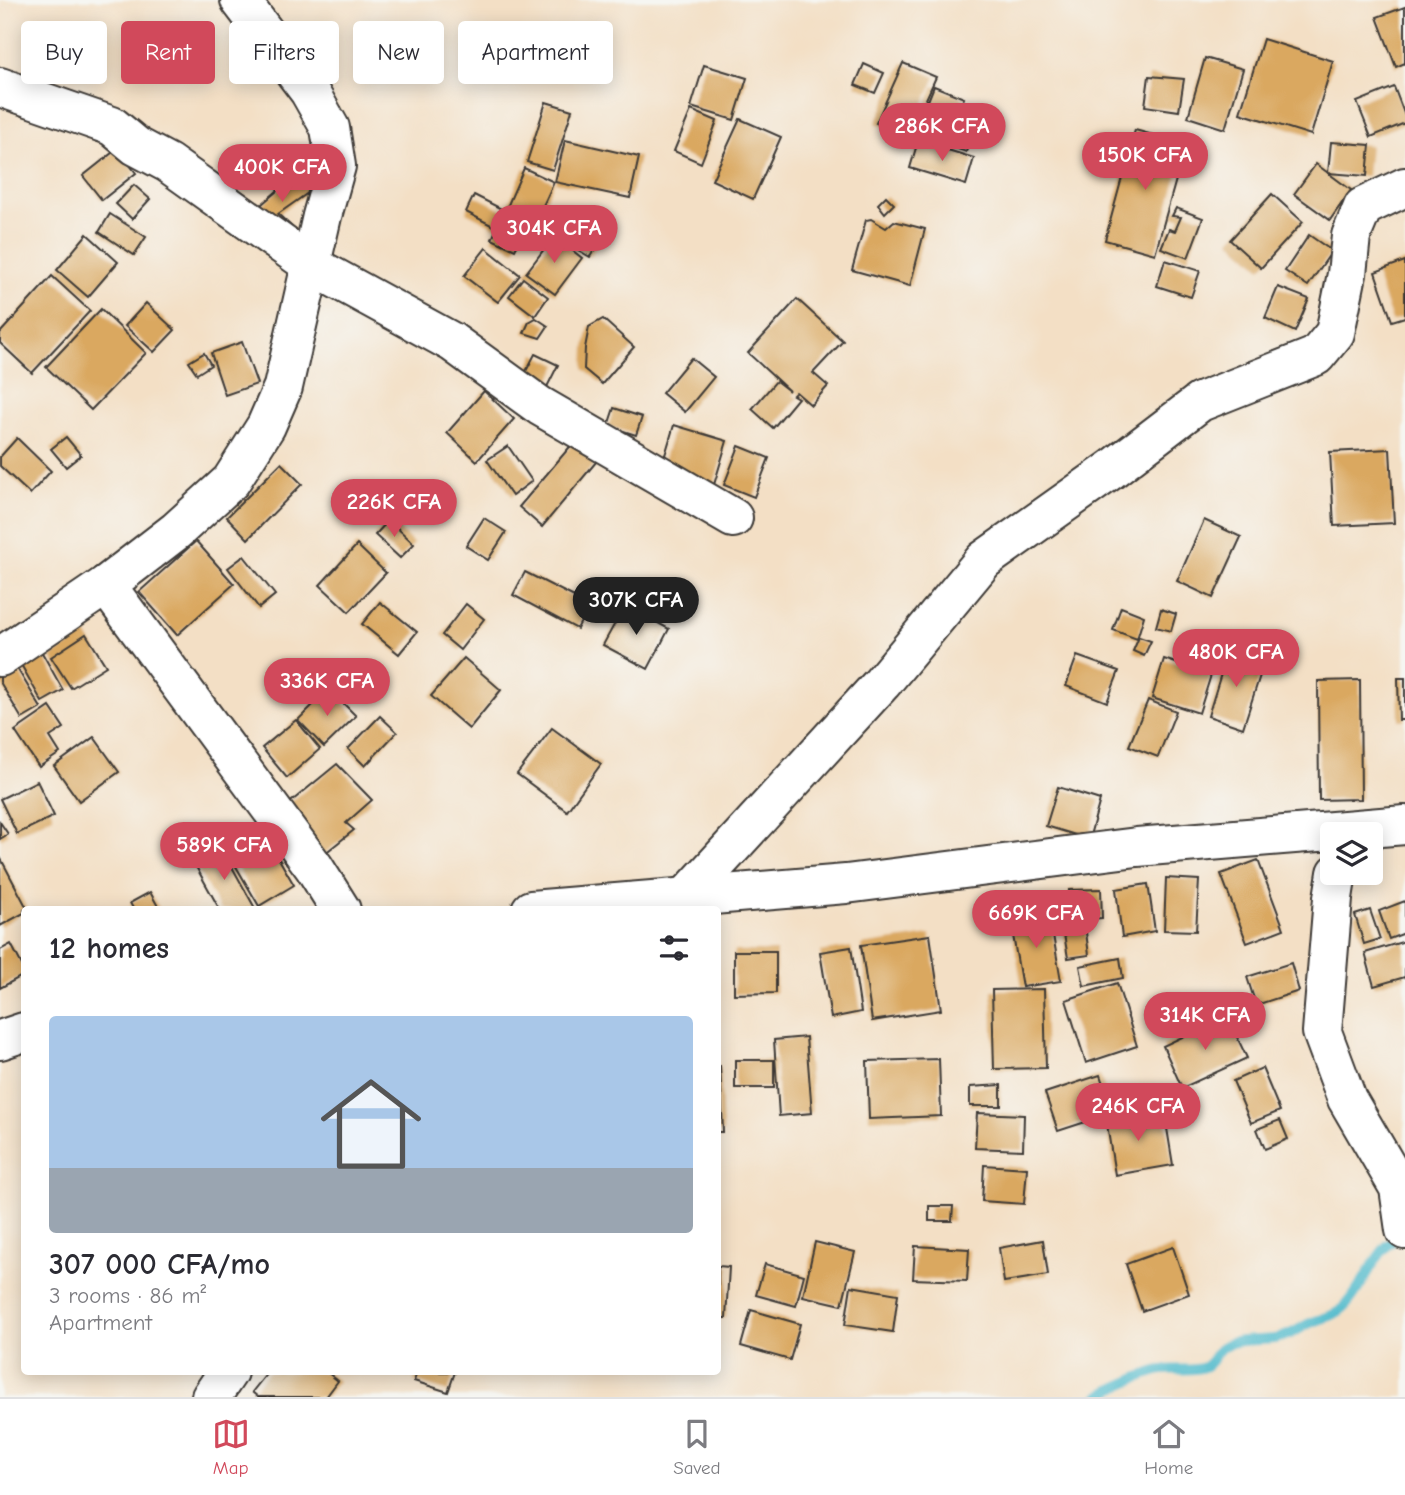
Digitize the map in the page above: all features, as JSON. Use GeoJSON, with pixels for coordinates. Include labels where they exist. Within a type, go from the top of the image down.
{"type":"FeatureCollection","features":[{"type":"Feature","properties":{"kind":"street"},"geometry":{"type":"LineString","coordinates":[[0,657],[106,585],[176,531],[230,481],[266,426],[283,387],[336,166],[330,128],[309,92],[240,0]]}},
{"type":"Feature","properties":{"kind":"street"},"geometry":{"type":"LineString","coordinates":[[0,88],[112,126],[136,146],[168,163],[312,265],[452,342],[540,406],[733,518]]}},
{"type":"Feature","properties":{"kind":"street"},"geometry":{"type":"LineString","coordinates":[[686,897],[882,683],[984,560],[1111,470],[1200,402],[1316,356],[1335,333],[1347,274],[1350,236],[1363,206],[1405,187]]}},
{"type":"Feature","properties":{"kind":"street"},"geometry":{"type":"LineString","coordinates":[[106,585],[314,867],[338,906]]}},
{"type":"Feature","properties":{"kind":"street"},"geometry":{"type":"LineString","coordinates":[[1383,828],[1405,825]]}},
{"type":"Feature","properties":{"kind":"street"},"geometry":{"type":"LineString","coordinates":[[579,906],[846,884],[1137,847],[1320,835]]}},
{"type":"Feature","properties":{"kind":"street"},"geometry":{"type":"LineString","coordinates":[[1335,885],[1322,1031],[1347,1099],[1399,1188],[1405,1230]]}},
{"type":"Feature","properties":{"kind":"street"},"geometry":{"type":"LineString","coordinates":[[0,1040],[21,1033]]}},
{"type":"Feature","properties":{"kind":"street"},"geometry":{"type":"LineString","coordinates":[[211,1397],[226,1375]]}},
{"type":"Feature","properties":{"kind":"building"},"geometry":{"type":"Polygon","coordinates":[[[1405,7],[1405,63],[1396,67],[1377,17],[1405,7]]]}},
{"type":"Feature","properties":{"kind":"building"},"geometry":{"type":"Polygon","coordinates":[[[1263,39],[1333,61],[1311,135],[1240,113],[1263,39]]]}},
{"type":"Feature","properties":{"kind":"building"},"geometry":{"type":"Polygon","coordinates":[[[1205,58],[1243,69],[1225,129],[1188,117],[1205,58]]]}},
{"type":"Feature","properties":{"kind":"building"},"geometry":{"type":"Polygon","coordinates":[[[903,63],[936,77],[909,137],[876,123],[903,63]]]}},
{"type":"Feature","properties":{"kind":"building"},"geometry":{"type":"Polygon","coordinates":[[[864,64],[884,73],[875,93],[855,85],[864,64]]]}},
{"type":"Feature","properties":{"kind":"building"},"geometry":{"type":"Polygon","coordinates":[[[704,65],[747,78],[734,120],[691,107],[704,65]]]}},
{"type":"Feature","properties":{"kind":"building"},"geometry":{"type":"Polygon","coordinates":[[[1149,76],[1184,79],[1179,111],[1145,106],[1149,76]]]}},
{"type":"Feature","properties":{"kind":"building"},"geometry":{"type":"Polygon","coordinates":[[[934,86],[964,98],[947,140],[917,128],[934,86]]]}},
{"type":"Feature","properties":{"kind":"building"},"geometry":{"type":"Polygon","coordinates":[[[1394,87],[1405,123],[1371,137],[1357,102],[1394,87]]]}},
{"type":"Feature","properties":{"kind":"building"},"geometry":{"type":"Polygon","coordinates":[[[546,102],[572,110],[553,170],[527,162],[546,102]]]}},
{"type":"Feature","properties":{"kind":"building"},"geometry":{"type":"Polygon","coordinates":[[[691,110],[717,121],[701,163],[674,151],[691,110]]]}},
{"type":"Feature","properties":{"kind":"building"},"geometry":{"type":"Polygon","coordinates":[[[740,119],[781,137],[753,199],[712,180],[740,119]]]}},
{"type":"Feature","properties":{"kind":"building"},"geometry":{"type":"Polygon","coordinates":[[[1135,130],[1186,144],[1155,254],[1105,240],[1135,130]]]}},
{"type":"Feature","properties":{"kind":"building"},"geometry":{"type":"Polygon","coordinates":[[[953,134],[970,141],[966,152],[949,146],[953,134]]]}},
{"type":"Feature","properties":{"kind":"building"},"geometry":{"type":"Polygon","coordinates":[[[565,140],[639,157],[630,198],[555,182],[565,140]]]}},
{"type":"Feature","properties":{"kind":"building"},"geometry":{"type":"Polygon","coordinates":[[[918,141],[974,158],[966,185],[910,168],[918,141]]]}},
{"type":"Feature","properties":{"kind":"building"},"geometry":{"type":"Polygon","coordinates":[[[1331,142],[1370,145],[1367,176],[1328,173],[1331,142]]]}},
{"type":"Feature","properties":{"kind":"building"},"geometry":{"type":"Polygon","coordinates":[[[117,149],[136,173],[102,200],[83,176],[117,149]]]}},
{"type":"Feature","properties":{"kind":"building"},"geometry":{"type":"Polygon","coordinates":[[[1316,164],[1351,190],[1330,220],[1294,194],[1316,164]]]}},
{"type":"Feature","properties":{"kind":"building"},"geometry":{"type":"Polygon","coordinates":[[[524,168],[554,182],[536,221],[507,207],[524,168]]]}},
{"type":"Feature","properties":{"kind":"building"},"geometry":{"type":"Polygon","coordinates":[[[299,172],[312,190],[278,214],[304,238],[247,217],[299,172]]]}},
{"type":"Feature","properties":{"kind":"building"},"geometry":{"type":"Polygon","coordinates":[[[134,185],[150,199],[132,219],[116,204],[134,185]]]}},
{"type":"Feature","properties":{"kind":"building"},"geometry":{"type":"Polygon","coordinates":[[[1272,194],[1303,222],[1261,268],[1230,240],[1272,194]]]}},
{"type":"Feature","properties":{"kind":"building"},"geometry":{"type":"Polygon","coordinates":[[[474,195],[529,223],[515,250],[492,239],[497,228],[466,212],[474,195]]]}},
{"type":"Feature","properties":{"kind":"building"},"geometry":{"type":"Polygon","coordinates":[[[886,196],[894,204],[885,213],[878,204],[886,196]]]}},
{"type":"Feature","properties":{"kind":"building"},"geometry":{"type":"Polygon","coordinates":[[[552,208],[602,237],[590,257],[540,228],[552,208]]]}},
{"type":"Feature","properties":{"kind":"building"},"geometry":{"type":"Polygon","coordinates":[[[1176,208],[1203,218],[1188,258],[1161,248],[1169,229],[1175,231],[1181,217],[1172,216],[1176,208]]]}},
{"type":"Feature","properties":{"kind":"building"},"geometry":{"type":"Polygon","coordinates":[[[110,214],[146,237],[134,255],[99,232],[110,214]]]}},
{"type":"Feature","properties":{"kind":"building"},"geometry":{"type":"Polygon","coordinates":[[[871,219],[886,228],[894,221],[925,229],[910,286],[852,270],[866,220],[871,219]]]}},
{"type":"Feature","properties":{"kind":"building"},"geometry":{"type":"Polygon","coordinates":[[[87,234],[118,262],[88,297],[57,270],[87,234]]]}},
{"type":"Feature","properties":{"kind":"building"},"geometry":{"type":"Polygon","coordinates":[[[1309,235],[1332,251],[1308,286],[1285,271],[1309,235]]]}},
{"type":"Feature","properties":{"kind":"building"},"geometry":{"type":"Polygon","coordinates":[[[554,236],[582,258],[555,294],[526,273],[554,236]]]}},
{"type":"Feature","properties":{"kind":"building"},"geometry":{"type":"Polygon","coordinates":[[[486,248],[520,275],[498,302],[464,276],[486,248]]]}},
{"type":"Feature","properties":{"kind":"building"},"geometry":{"type":"Polygon","coordinates":[[[1165,260],[1200,271],[1191,297],[1157,286],[1165,260]]]}},
{"type":"Feature","properties":{"kind":"building"},"geometry":{"type":"Polygon","coordinates":[[[1405,261],[1405,317],[1392,321],[1375,272],[1405,261]]]}},
{"type":"Feature","properties":{"kind":"building"},"geometry":{"type":"Polygon","coordinates":[[[52,276],[90,311],[32,373],[0,343],[0,333],[52,276]]]}},
{"type":"Feature","properties":{"kind":"building"},"geometry":{"type":"Polygon","coordinates":[[[523,278],[548,297],[535,316],[509,296],[523,278]]]}},
{"type":"Feature","properties":{"kind":"building"},"geometry":{"type":"Polygon","coordinates":[[[1278,287],[1309,299],[1295,332],[1265,318],[1278,287]]]}},
{"type":"Feature","properties":{"kind":"building"},"geometry":{"type":"Polygon","coordinates":[[[797,299],[843,341],[813,373],[828,386],[811,405],[796,392],[793,395],[798,398],[773,428],[752,409],[776,381],[789,391],[748,353],[797,299]]]}},
{"type":"Feature","properties":{"kind":"building"},"geometry":{"type":"Polygon","coordinates":[[[146,303],[175,330],[154,352],[125,326],[146,303]]]}},
{"type":"Feature","properties":{"kind":"building"},"geometry":{"type":"Polygon","coordinates":[[[101,309],[146,353],[91,410],[46,367],[101,309]]]}},
{"type":"Feature","properties":{"kind":"building"},"geometry":{"type":"Polygon","coordinates":[[[536,318],[548,326],[540,338],[524,333],[529,322],[536,318]]]}},
{"type":"Feature","properties":{"kind":"building"},"geometry":{"type":"Polygon","coordinates":[[[603,319],[634,347],[602,384],[584,369],[589,327],[603,319]]]}},
{"type":"Feature","properties":{"kind":"building"},"geometry":{"type":"Polygon","coordinates":[[[242,342],[257,384],[225,395],[211,353],[242,342]]]}},
{"type":"Feature","properties":{"kind":"building"},"geometry":{"type":"Polygon","coordinates":[[[204,353],[211,365],[197,374],[189,362],[204,353]]]}},
{"type":"Feature","properties":{"kind":"building"},"geometry":{"type":"Polygon","coordinates":[[[535,354],[558,365],[546,389],[523,377],[535,354]]]}},
{"type":"Feature","properties":{"kind":"building"},"geometry":{"type":"Polygon","coordinates":[[[691,358],[714,377],[685,412],[662,393],[691,358]]]}},
{"type":"Feature","properties":{"kind":"building"},"geometry":{"type":"Polygon","coordinates":[[[484,391],[514,419],[477,461],[447,433],[484,391]]]}},
{"type":"Feature","properties":{"kind":"building"},"geometry":{"type":"Polygon","coordinates":[[[614,408],[642,417],[636,435],[608,426],[614,408]]]}},
{"type":"Feature","properties":{"kind":"building"},"geometry":{"type":"Polygon","coordinates":[[[674,425],[727,441],[713,488],[660,472],[674,425]]]}},
{"type":"Feature","properties":{"kind":"building"},"geometry":{"type":"Polygon","coordinates":[[[579,436],[601,456],[542,527],[519,507],[579,436]]]}},
{"type":"Feature","properties":{"kind":"building"},"geometry":{"type":"Polygon","coordinates":[[[66,437],[81,455],[66,467],[51,449],[66,437]]]}},
{"type":"Feature","properties":{"kind":"building"},"geometry":{"type":"Polygon","coordinates":[[[17,438],[51,471],[30,494],[0,466],[0,457],[17,438]]]}},
{"type":"Feature","properties":{"kind":"building"},"geometry":{"type":"Polygon","coordinates":[[[508,446],[532,481],[512,496],[487,460],[508,446]]]}},
{"type":"Feature","properties":{"kind":"building"},"geometry":{"type":"Polygon","coordinates":[[[739,446],[769,458],[754,497],[724,485],[739,446]]]}},
{"type":"Feature","properties":{"kind":"building"},"geometry":{"type":"Polygon","coordinates":[[[1390,449],[1394,523],[1334,526],[1330,452],[1390,449]]]}},
{"type":"Feature","properties":{"kind":"building"},"geometry":{"type":"Polygon","coordinates":[[[281,463],[302,484],[248,539],[227,517],[281,463]]]}},
{"type":"Feature","properties":{"kind":"building"},"geometry":{"type":"Polygon","coordinates":[[[484,518],[506,532],[488,560],[466,546],[484,518]]]}},
{"type":"Feature","properties":{"kind":"building"},"geometry":{"type":"Polygon","coordinates":[[[389,520],[414,544],[400,558],[375,535],[389,520]]]}},
{"type":"Feature","properties":{"kind":"building"},"geometry":{"type":"Polygon","coordinates":[[[1204,520],[1241,537],[1213,598],[1177,581],[1204,520]]]}},
{"type":"Feature","properties":{"kind":"building"},"geometry":{"type":"Polygon","coordinates":[[[196,541],[234,584],[177,635],[139,592],[196,541]]]}},
{"type":"Feature","properties":{"kind":"building"},"geometry":{"type":"Polygon","coordinates":[[[357,545],[386,573],[349,612],[320,585],[357,545]]]}},
{"type":"Feature","properties":{"kind":"building"},"geometry":{"type":"Polygon","coordinates":[[[244,556],[275,595],[259,608],[228,568],[244,556]]]}},
{"type":"Feature","properties":{"kind":"building"},"geometry":{"type":"Polygon","coordinates":[[[525,572],[590,605],[577,629],[513,595],[525,572]]]}},
{"type":"Feature","properties":{"kind":"building"},"geometry":{"type":"Polygon","coordinates":[[[380,602],[417,632],[399,654],[362,624],[380,602]]]}},
{"type":"Feature","properties":{"kind":"building"},"geometry":{"type":"Polygon","coordinates":[[[466,604],[484,619],[460,650],[442,635],[466,604]]]}},
{"type":"Feature","properties":{"kind":"building"},"geometry":{"type":"Polygon","coordinates":[[[625,605],[669,629],[648,669],[603,645],[625,605]]]}},
{"type":"Feature","properties":{"kind":"building"},"geometry":{"type":"Polygon","coordinates":[[[1121,607],[1144,616],[1137,639],[1113,630],[1121,607]]]}},
{"type":"Feature","properties":{"kind":"building"},"geometry":{"type":"Polygon","coordinates":[[[1161,609],[1176,614],[1171,631],[1156,627],[1161,609]]]}},
{"type":"Feature","properties":{"kind":"building"},"geometry":{"type":"Polygon","coordinates":[[[86,634],[106,666],[71,688],[51,657],[86,634]]]}},
{"type":"Feature","properties":{"kind":"building"},"geometry":{"type":"Polygon","coordinates":[[[1139,637],[1151,641],[1144,656],[1133,651],[1139,637]]]}},
{"type":"Feature","properties":{"kind":"building"},"geometry":{"type":"Polygon","coordinates":[[[40,649],[63,690],[42,702],[19,661],[40,649]]]}},
{"type":"Feature","properties":{"kind":"building"},"geometry":{"type":"Polygon","coordinates":[[[1228,651],[1264,663],[1243,728],[1208,716],[1228,651]]]}},
{"type":"Feature","properties":{"kind":"building"},"geometry":{"type":"Polygon","coordinates":[[[1077,656],[1119,671],[1107,702],[1066,686],[1077,656]]]}},
{"type":"Feature","properties":{"kind":"building"},"geometry":{"type":"Polygon","coordinates":[[[464,658],[501,690],[469,729],[431,696],[464,658]]]}},
{"type":"Feature","properties":{"kind":"building"},"geometry":{"type":"Polygon","coordinates":[[[1164,659],[1211,675],[1199,713],[1152,698],[1164,659]]]}},
{"type":"Feature","properties":{"kind":"building"},"geometry":{"type":"Polygon","coordinates":[[[12,660],[41,708],[22,719],[0,682],[0,667],[12,660]]]}},
{"type":"Feature","properties":{"kind":"building"},"geometry":{"type":"Polygon","coordinates":[[[1398,678],[1405,678],[1405,720],[1399,720],[1398,678]]]}},
{"type":"Feature","properties":{"kind":"building"},"geometry":{"type":"Polygon","coordinates":[[[1360,680],[1361,799],[1319,800],[1318,681],[1360,680]]]}},
{"type":"Feature","properties":{"kind":"building"},"geometry":{"type":"Polygon","coordinates":[[[329,689],[356,716],[324,747],[298,720],[329,689]]]}},
{"type":"Feature","properties":{"kind":"building"},"geometry":{"type":"Polygon","coordinates":[[[1148,700],[1176,711],[1158,757],[1129,746],[1148,700]]]}},
{"type":"Feature","properties":{"kind":"building"},"geometry":{"type":"Polygon","coordinates":[[[50,707],[64,728],[50,737],[60,753],[39,767],[15,731],[50,707]]]}},
{"type":"Feature","properties":{"kind":"building"},"geometry":{"type":"Polygon","coordinates":[[[380,716],[397,732],[365,766],[348,749],[380,716]]]}},
{"type":"Feature","properties":{"kind":"building"},"geometry":{"type":"Polygon","coordinates":[[[296,720],[320,749],[287,778],[262,748],[296,720]]]}},
{"type":"Feature","properties":{"kind":"building"},"geometry":{"type":"Polygon","coordinates":[[[552,728],[601,764],[567,811],[517,774],[552,728]]]}},
{"type":"Feature","properties":{"kind":"building"},"geometry":{"type":"Polygon","coordinates":[[[94,737],[119,772],[79,801],[54,766],[94,737]]]}},
{"type":"Feature","properties":{"kind":"building"},"geometry":{"type":"Polygon","coordinates":[[[337,764],[372,800],[346,823],[354,830],[319,858],[281,810],[337,764]]]}},
{"type":"Feature","properties":{"kind":"building"},"geometry":{"type":"Polygon","coordinates":[[[37,781],[54,816],[17,834],[0,799],[37,781]]]}},
{"type":"Feature","properties":{"kind":"building"},"geometry":{"type":"Polygon","coordinates":[[[1058,787],[1100,800],[1089,839],[1046,826],[1058,787]]]}},
{"type":"Feature","properties":{"kind":"building"},"geometry":{"type":"Polygon","coordinates":[[[0,822],[8,834],[0,839],[0,822]]]}},
{"type":"Feature","properties":{"kind":"building"},"geometry":{"type":"Polygon","coordinates":[[[265,835],[294,885],[259,906],[230,856],[265,835]]]}},
{"type":"Feature","properties":{"kind":"building"},"geometry":{"type":"Polygon","coordinates":[[[221,847],[254,906],[218,906],[194,863],[221,847]]]}},
{"type":"Feature","properties":{"kind":"building"},"geometry":{"type":"Polygon","coordinates":[[[0,857],[26,906],[21,906],[21,915],[0,926],[0,857]]]}},
{"type":"Feature","properties":{"kind":"building"},"geometry":{"type":"Polygon","coordinates":[[[1258,860],[1284,929],[1247,943],[1221,874],[1258,860]]]}},
{"type":"Feature","properties":{"kind":"building"},"geometry":{"type":"Polygon","coordinates":[[[1166,878],[1199,880],[1196,931],[1164,930],[1166,878]]]}},
{"type":"Feature","properties":{"kind":"building"},"geometry":{"type":"Polygon","coordinates":[[[1148,884],[1155,931],[1122,937],[1116,889],[1148,884]]]}},
{"type":"Feature","properties":{"kind":"building"},"geometry":{"type":"Polygon","coordinates":[[[1101,889],[1102,918],[1070,920],[1069,890],[1101,889]]]}},
{"type":"Feature","properties":{"kind":"building"},"geometry":{"type":"Polygon","coordinates":[[[150,892],[158,906],[132,906],[130,903],[150,892]]]}},
{"type":"Feature","properties":{"kind":"building"},"geometry":{"type":"Polygon","coordinates":[[[1405,901],[1405,933],[1389,939],[1379,911],[1405,901]]]}},
{"type":"Feature","properties":{"kind":"building"},"geometry":{"type":"Polygon","coordinates":[[[1370,910],[1380,939],[1364,944],[1355,915],[1370,910]]]}},
{"type":"Feature","properties":{"kind":"building"},"geometry":{"type":"Polygon","coordinates":[[[1049,912],[1061,981],[1022,987],[1010,918],[1049,912]]]}},
{"type":"Feature","properties":{"kind":"building"},"geometry":{"type":"Polygon","coordinates":[[[1085,925],[1089,955],[1068,958],[1063,928],[1085,925]]]}},
{"type":"Feature","properties":{"kind":"building"},"geometry":{"type":"Polygon","coordinates":[[[930,935],[941,1010],[872,1021],[861,945],[930,935]]]}},
{"type":"Feature","properties":{"kind":"building"},"geometry":{"type":"Polygon","coordinates":[[[1405,941],[1405,977],[1374,986],[1365,953],[1405,941]]]}},
{"type":"Feature","properties":{"kind":"building"},"geometry":{"type":"Polygon","coordinates":[[[11,944],[21,963],[21,977],[0,988],[0,950],[11,944]]]}},
{"type":"Feature","properties":{"kind":"building"},"geometry":{"type":"Polygon","coordinates":[[[851,947],[861,1012],[831,1018],[820,952],[851,947]]]}},
{"type":"Feature","properties":{"kind":"building"},"geometry":{"type":"Polygon","coordinates":[[[734,951],[776,951],[776,993],[734,994],[734,951]]]}},
{"type":"Feature","properties":{"kind":"building"},"geometry":{"type":"Polygon","coordinates":[[[1120,958],[1123,978],[1084,986],[1080,966],[1120,958]]]}},
{"type":"Feature","properties":{"kind":"building"},"geometry":{"type":"Polygon","coordinates":[[[1291,963],[1299,991],[1256,1005],[1247,977],[1291,963]]]}},
{"type":"Feature","properties":{"kind":"building"},"geometry":{"type":"Polygon","coordinates":[[[1117,983],[1137,1046],[1086,1063],[1066,1000],[1117,983]]]}},
{"type":"Feature","properties":{"kind":"building"},"geometry":{"type":"Polygon","coordinates":[[[1044,989],[1046,1068],[994,1069],[992,990],[1044,989]]]}},
{"type":"Feature","properties":{"kind":"building"},"geometry":{"type":"Polygon","coordinates":[[[1227,1016],[1247,1058],[1182,1088],[1163,1046],[1227,1016]]]}},
{"type":"Feature","properties":{"kind":"building"},"geometry":{"type":"Polygon","coordinates":[[[806,1037],[812,1113],[779,1116],[774,1040],[806,1037]]]}},
{"type":"Feature","properties":{"kind":"building"},"geometry":{"type":"Polygon","coordinates":[[[939,1059],[941,1116],[869,1119],[867,1061],[939,1059]]]}},
{"type":"Feature","properties":{"kind":"building"},"geometry":{"type":"Polygon","coordinates":[[[735,1060],[774,1060],[774,1088],[735,1088],[735,1060]]]}},
{"type":"Feature","properties":{"kind":"building"},"geometry":{"type":"Polygon","coordinates":[[[1262,1068],[1280,1111],[1251,1123],[1233,1081],[1262,1068]]]}},
{"type":"Feature","properties":{"kind":"building"},"geometry":{"type":"Polygon","coordinates":[[[1100,1075],[1113,1113],[1058,1131],[1045,1093],[1100,1075]]]}},
{"type":"Feature","properties":{"kind":"building"},"geometry":{"type":"Polygon","coordinates":[[[1001,1085],[1001,1106],[970,1106],[970,1087],[1001,1085]]]}},
{"type":"Feature","properties":{"kind":"building"},"geometry":{"type":"Polygon","coordinates":[[[721,1088],[723,1132],[721,1132],[721,1088]]]}},
{"type":"Feature","properties":{"kind":"building"},"geometry":{"type":"Polygon","coordinates":[[[1142,1111],[1148,1119],[1166,1122],[1173,1165],[1115,1175],[1106,1118],[1142,1111]]]}},
{"type":"Feature","properties":{"kind":"building"},"geometry":{"type":"Polygon","coordinates":[[[977,1113],[1024,1115],[1023,1150],[975,1148],[977,1113]]]}},
{"type":"Feature","properties":{"kind":"building"},"geometry":{"type":"Polygon","coordinates":[[[1280,1120],[1288,1139],[1265,1149],[1257,1129],[1280,1120]]]}},
{"type":"Feature","properties":{"kind":"building"},"geometry":{"type":"Polygon","coordinates":[[[984,1165],[1027,1168],[1024,1204],[982,1201],[984,1165]]]}},
{"type":"Feature","properties":{"kind":"building"},"geometry":{"type":"Polygon","coordinates":[[[929,1206],[953,1206],[952,1221],[929,1221],[929,1206]]]}},
{"type":"Feature","properties":{"kind":"building"},"geometry":{"type":"Polygon","coordinates":[[[1043,1240],[1048,1275],[1004,1282],[999,1248],[1043,1240]]]}},
{"type":"Feature","properties":{"kind":"building"},"geometry":{"type":"Polygon","coordinates":[[[815,1242],[855,1252],[842,1305],[803,1296],[815,1242]]]}},
{"type":"Feature","properties":{"kind":"building"},"geometry":{"type":"Polygon","coordinates":[[[915,1246],[969,1249],[967,1281],[913,1279],[915,1246]]]}},
{"type":"Feature","properties":{"kind":"building"},"geometry":{"type":"Polygon","coordinates":[[[1173,1247],[1189,1294],[1142,1311],[1126,1264],[1173,1247]]]}},
{"type":"Feature","properties":{"kind":"building"},"geometry":{"type":"Polygon","coordinates":[[[765,1264],[804,1275],[796,1306],[756,1295],[765,1264]]]}},
{"type":"Feature","properties":{"kind":"building"},"geometry":{"type":"Polygon","coordinates":[[[721,1266],[729,1267],[726,1318],[721,1318],[721,1266]]]}},
{"type":"Feature","properties":{"kind":"building"},"geometry":{"type":"Polygon","coordinates":[[[851,1286],[898,1294],[893,1332],[845,1325],[851,1286]]]}},
{"type":"Feature","properties":{"kind":"building"},"geometry":{"type":"Polygon","coordinates":[[[751,1310],[800,1324],[790,1360],[741,1346],[751,1310]]]}},
{"type":"Feature","properties":{"kind":"building"},"geometry":{"type":"Polygon","coordinates":[[[266,1375],[331,1375],[338,1381],[326,1397],[258,1397],[252,1392],[266,1375]]]}},
{"type":"Feature","properties":{"kind":"building"},"geometry":{"type":"Polygon","coordinates":[[[416,1375],[454,1375],[448,1392],[414,1381],[416,1375]]]}},
{"type":"Feature","properties":{"kind":"waterway"},"geometry":{"type":"LineString","coordinates":[[1098,1397],[1156,1371],[1204,1367],[1228,1344],[1279,1338],[1334,1314],[1342,1309],[1356,1292],[1385,1248],[1402,1237]]}}]}
